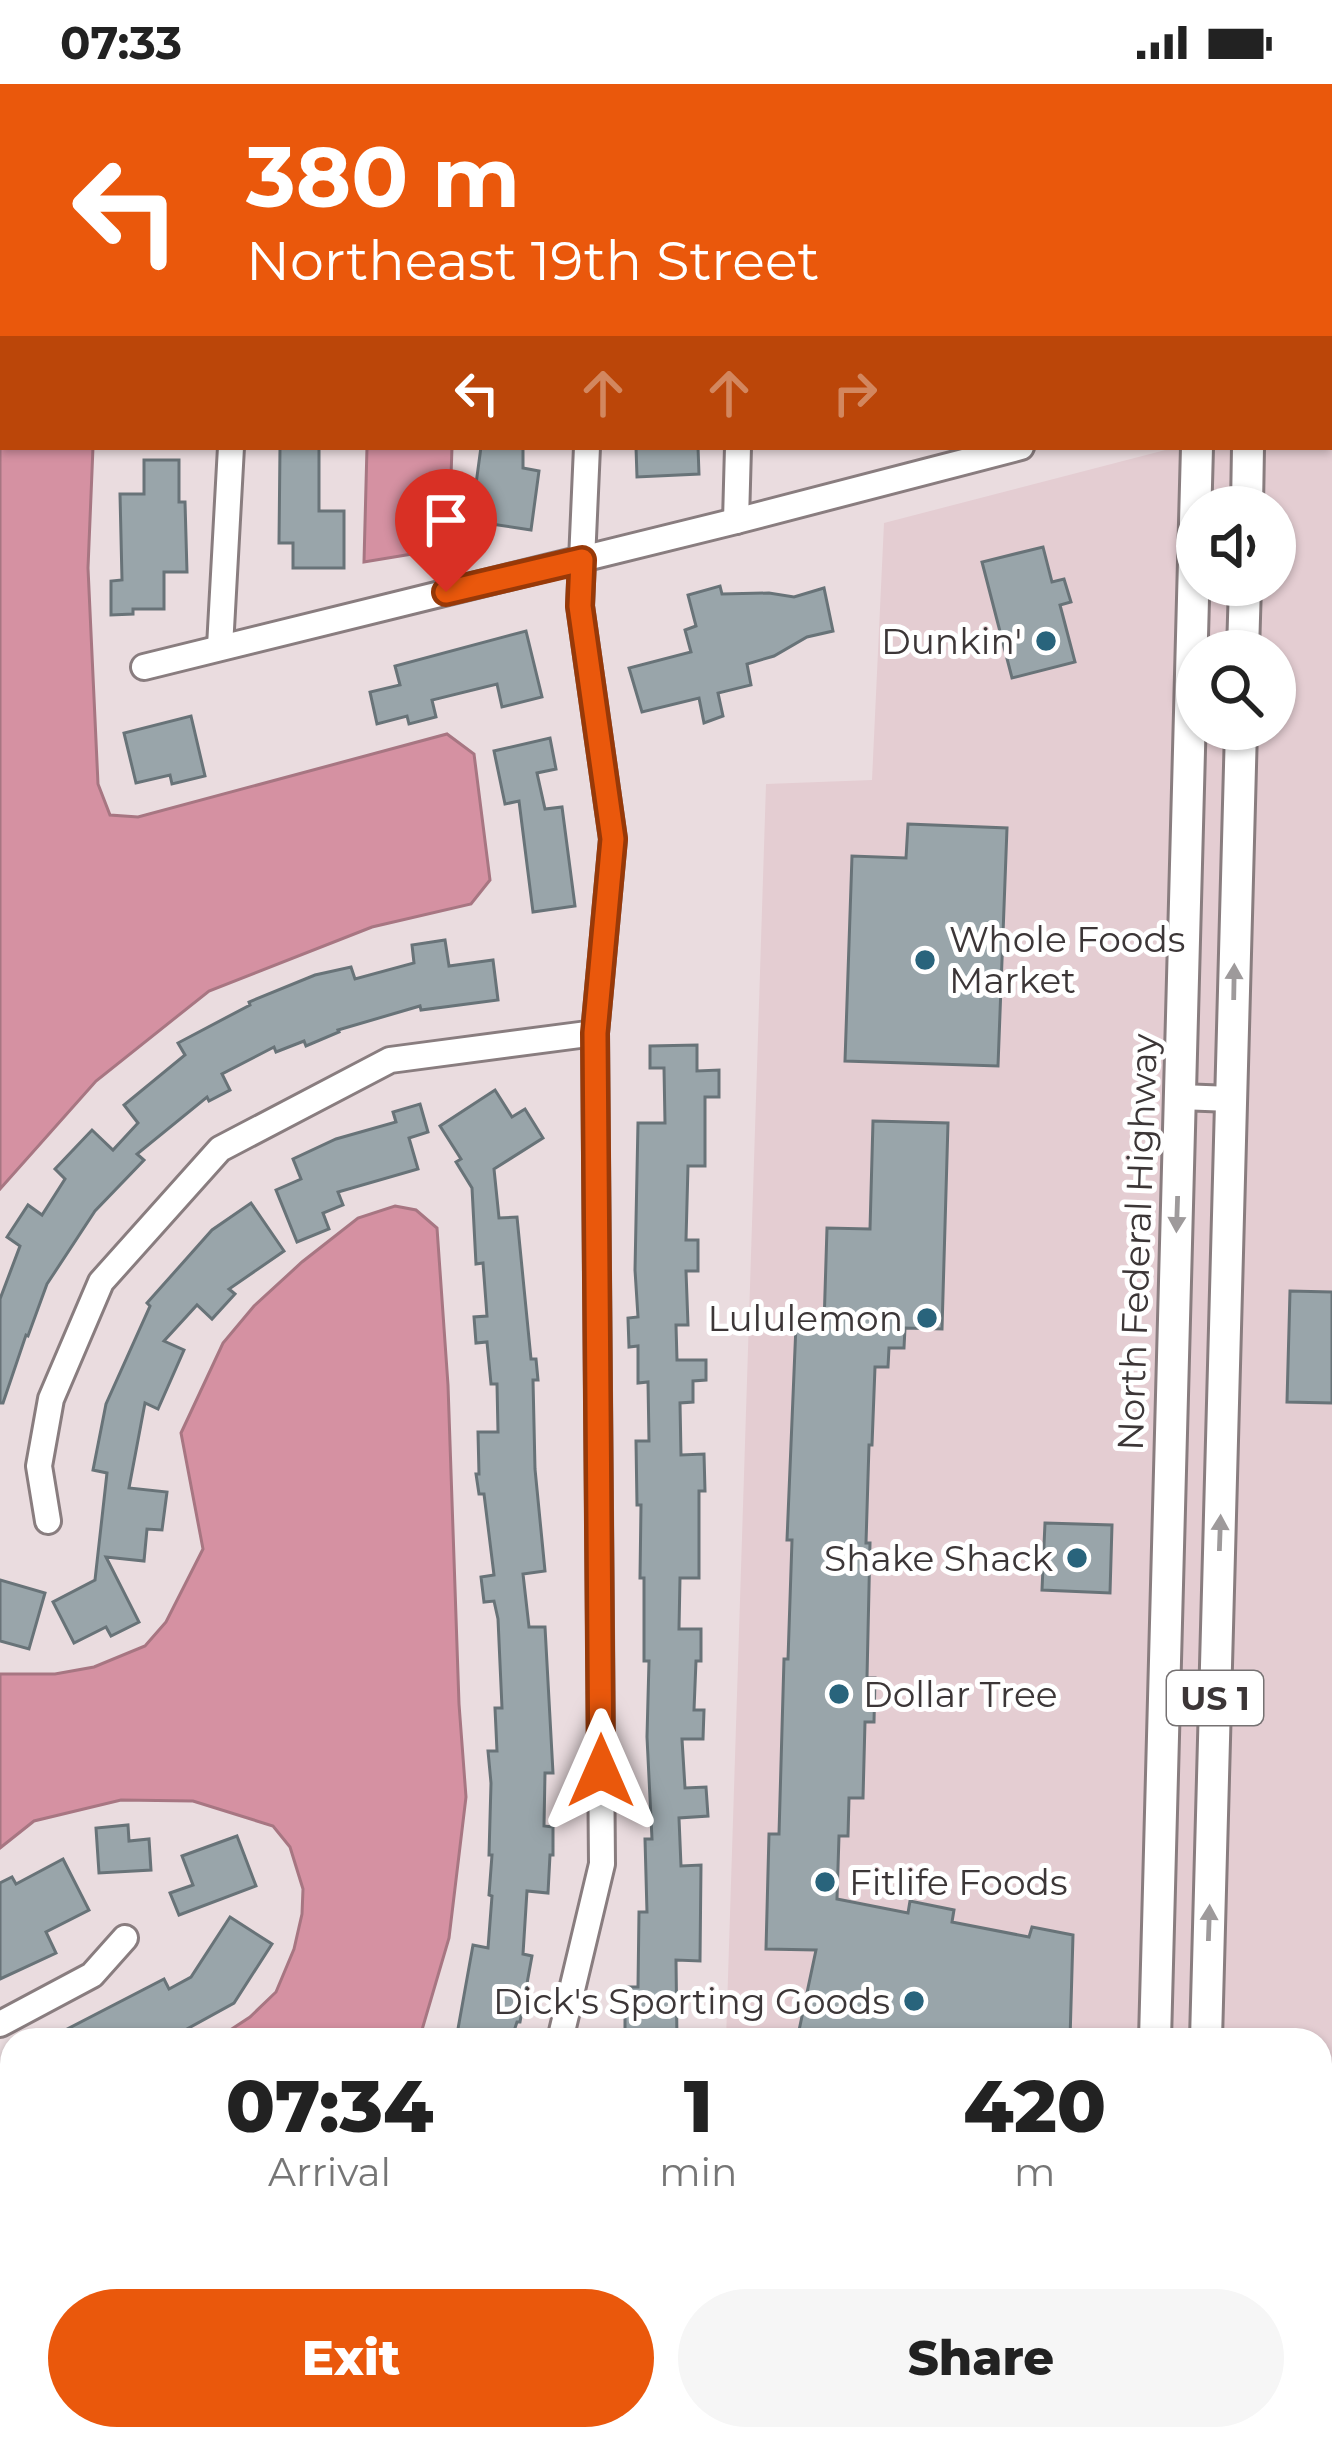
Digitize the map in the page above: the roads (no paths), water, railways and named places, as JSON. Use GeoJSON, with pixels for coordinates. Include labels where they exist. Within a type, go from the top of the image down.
{"type":"FeatureCollection","features":[{"type":"Feature","properties":{"kind":"main road","name":"North Federal Highway"},"geometry":{"type":"LineString","coordinates":[[1155,2028],[1197,450]]}},
{"type":"Feature","properties":{"kind":"main road"},"geometry":{"type":"LineString","coordinates":[[1248,486],[1249,450]]}},
{"type":"Feature","properties":{"kind":"main road","name":"US 1"},"geometry":{"type":"LineString","coordinates":[[1206,2028],[1240,750]]}},
{"type":"Feature","properties":{"kind":"main road"},"geometry":{"type":"LineString","coordinates":[[1157,1960],[1170,2005],[1189,2028]]}},
{"type":"Feature","properties":{"kind":"street"},"geometry":{"type":"LineString","coordinates":[[220,647],[232,450]]}},
{"type":"Feature","properties":{"kind":"street"},"geometry":{"type":"LineString","coordinates":[[563,2028],[602,1864],[595,1033],[613,839],[580,606],[587,450]]}},
{"type":"Feature","properties":{"kind":"street"},"geometry":{"type":"LineString","coordinates":[[736,521],[738,450]]}},
{"type":"Feature","properties":{"kind":"street"},"geometry":{"type":"LineString","coordinates":[[144,667],[1009,450]]}},
{"type":"Feature","properties":{"kind":"street"},"geometry":{"type":"LineString","coordinates":[[48,1521],[39,1466],[51,1399],[101,1282],[220,1149],[390,1060],[595,1033]]}},
{"type":"Feature","properties":{"kind":"street"},"geometry":{"type":"LineString","coordinates":[[1180,1097],[1232,1099]]}},
{"type":"Feature","properties":{"kind":"street"},"geometry":{"type":"LineString","coordinates":[[0,2024],[92,1975],[125,1938]]}},
{"type":"Feature","properties":{"kind":"place","name":"Dunkin'"},"geometry":{"type":"Point","coordinates":[1046,641]}},
{"type":"Feature","properties":{"kind":"place","name":"Whole Foods Market"},"geometry":{"type":"Point","coordinates":[925,960]}},
{"type":"Feature","properties":{"kind":"place","name":"Lululemon"},"geometry":{"type":"Point","coordinates":[927,1318]}},
{"type":"Feature","properties":{"kind":"place","name":"Shake Shack"},"geometry":{"type":"Point","coordinates":[1077,1558]}},
{"type":"Feature","properties":{"kind":"place","name":"Dollar Tree"},"geometry":{"type":"Point","coordinates":[839,1694]}},
{"type":"Feature","properties":{"kind":"place","name":"Fitlife Foods"},"geometry":{"type":"Point","coordinates":[825,1882]}},
{"type":"Feature","properties":{"kind":"place","name":"Dick's Sporting Goods"},"geometry":{"type":"Point","coordinates":[914,2001]}}]}
